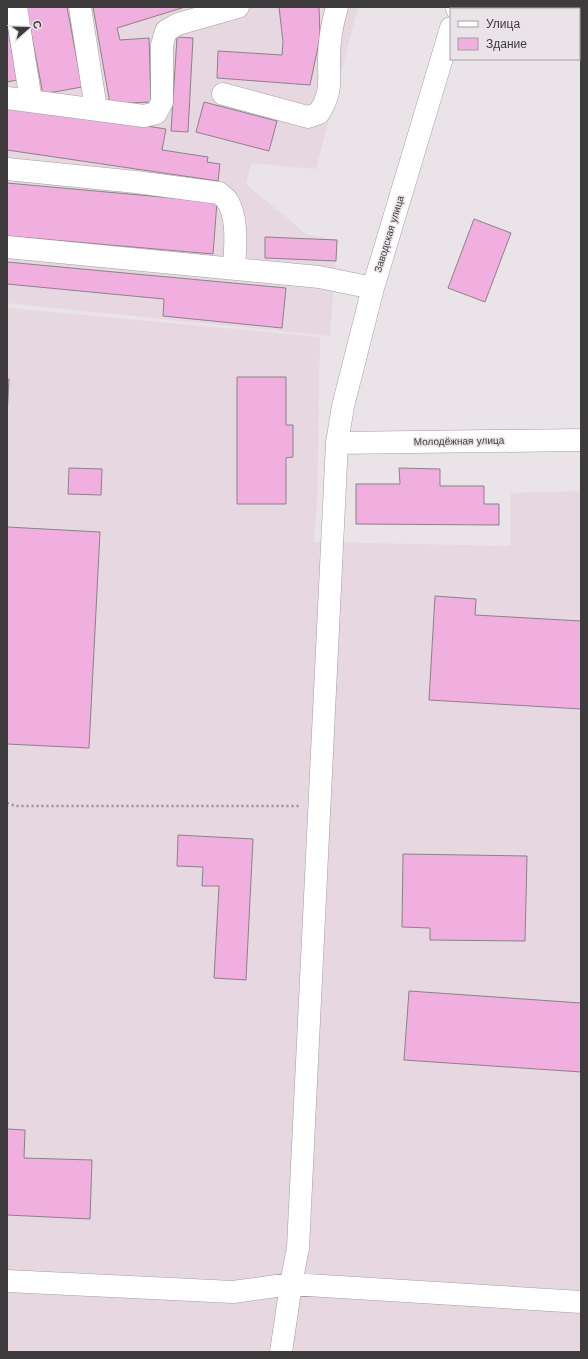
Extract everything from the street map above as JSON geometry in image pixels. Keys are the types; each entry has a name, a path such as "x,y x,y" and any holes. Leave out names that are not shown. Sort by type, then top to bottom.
{"street":[{"path":"16,7 30,101"},
{"path":"80,7 96,109"},
{"path":"7,98 144,116 156,113 162,102 162,45 166,31 178,24 238,7"},
{"path":"223,94 308,117 319,113 326,102 330,84 329,60 331,29 337,7"},
{"name":"Заводская улица","path":"281,1352 298,1248 337,442 343,406 373,288 450,31"},
{"path":"7,169 136,182 219,193 226,200 232,214 235,237 234,268"},
{"path":"7,247 319,277 373,288"},
{"name":"Молодёжная улица","path":"337,442 581,440"},
{"path":"7,1281 233,1292 291,1284 581,1302"}],"path":[{"path":"7,803 16,806 320,806"}],"shaded area":[{"path":"7,7 358,7 316,169 251,163 246,184 306,234 337,240 330,336 7,303"},
{"path":"7,308 320,337 317,504 314,542 510,546 511,493 581,491 581,1352 7,1352"}],"building":[{"path":"26,7 67,7 82,87 43,94"},
{"path":"93,7 185,7 117,28 120,40 149,38 151,102 110,104"},
{"path":"279,7 319,7 320,37 310,85 217,78 218,51 282,55 283,42"},
{"path":"7,24 17,80 7,82"},
{"path":"177,37 193,38 188,132 171,131"},
{"path":"204,102 277,121 269,151 196,132"},
{"path":"7,105 166,129 162,150 208,157 207,162 220,164 218,181 7,150"},
{"path":"7,183 217,202 213,254 7,236"},
{"path":"474,219 511,233 485,302 448,288"},
{"path":"265,237 337,240 336,261 265,258"},
{"path":"7,262 286,288 282,328 163,316 164,299 7,284"},
{"path":"237,377 286,377 286,425 293,425 293,457 286,458 286,504 237,504"},
{"path":"7,379 9,379 7,418"},
{"path":"69,468 102,469 101,495 68,494"},
{"path":"399,468 440,469 440,486 484,486 484,504 499,504 499,525 356,524 356,484 400,484"},
{"path":"7,527 100,532 89,748 7,744"},
{"path":"435,596 476,599 475,615 581,621 581,709 429,700"},
{"path":"178,835 253,839 246,980 214,978 219,886 202,886 203,867 177,866"},
{"path":"403,854 527,856 525,941 430,940 430,928 402,927"},
{"path":"409,991 581,1003 581,1072 404,1060"},
{"path":"7,1129 25,1130 24,1158 92,1160 90,1219 7,1215"}]}
